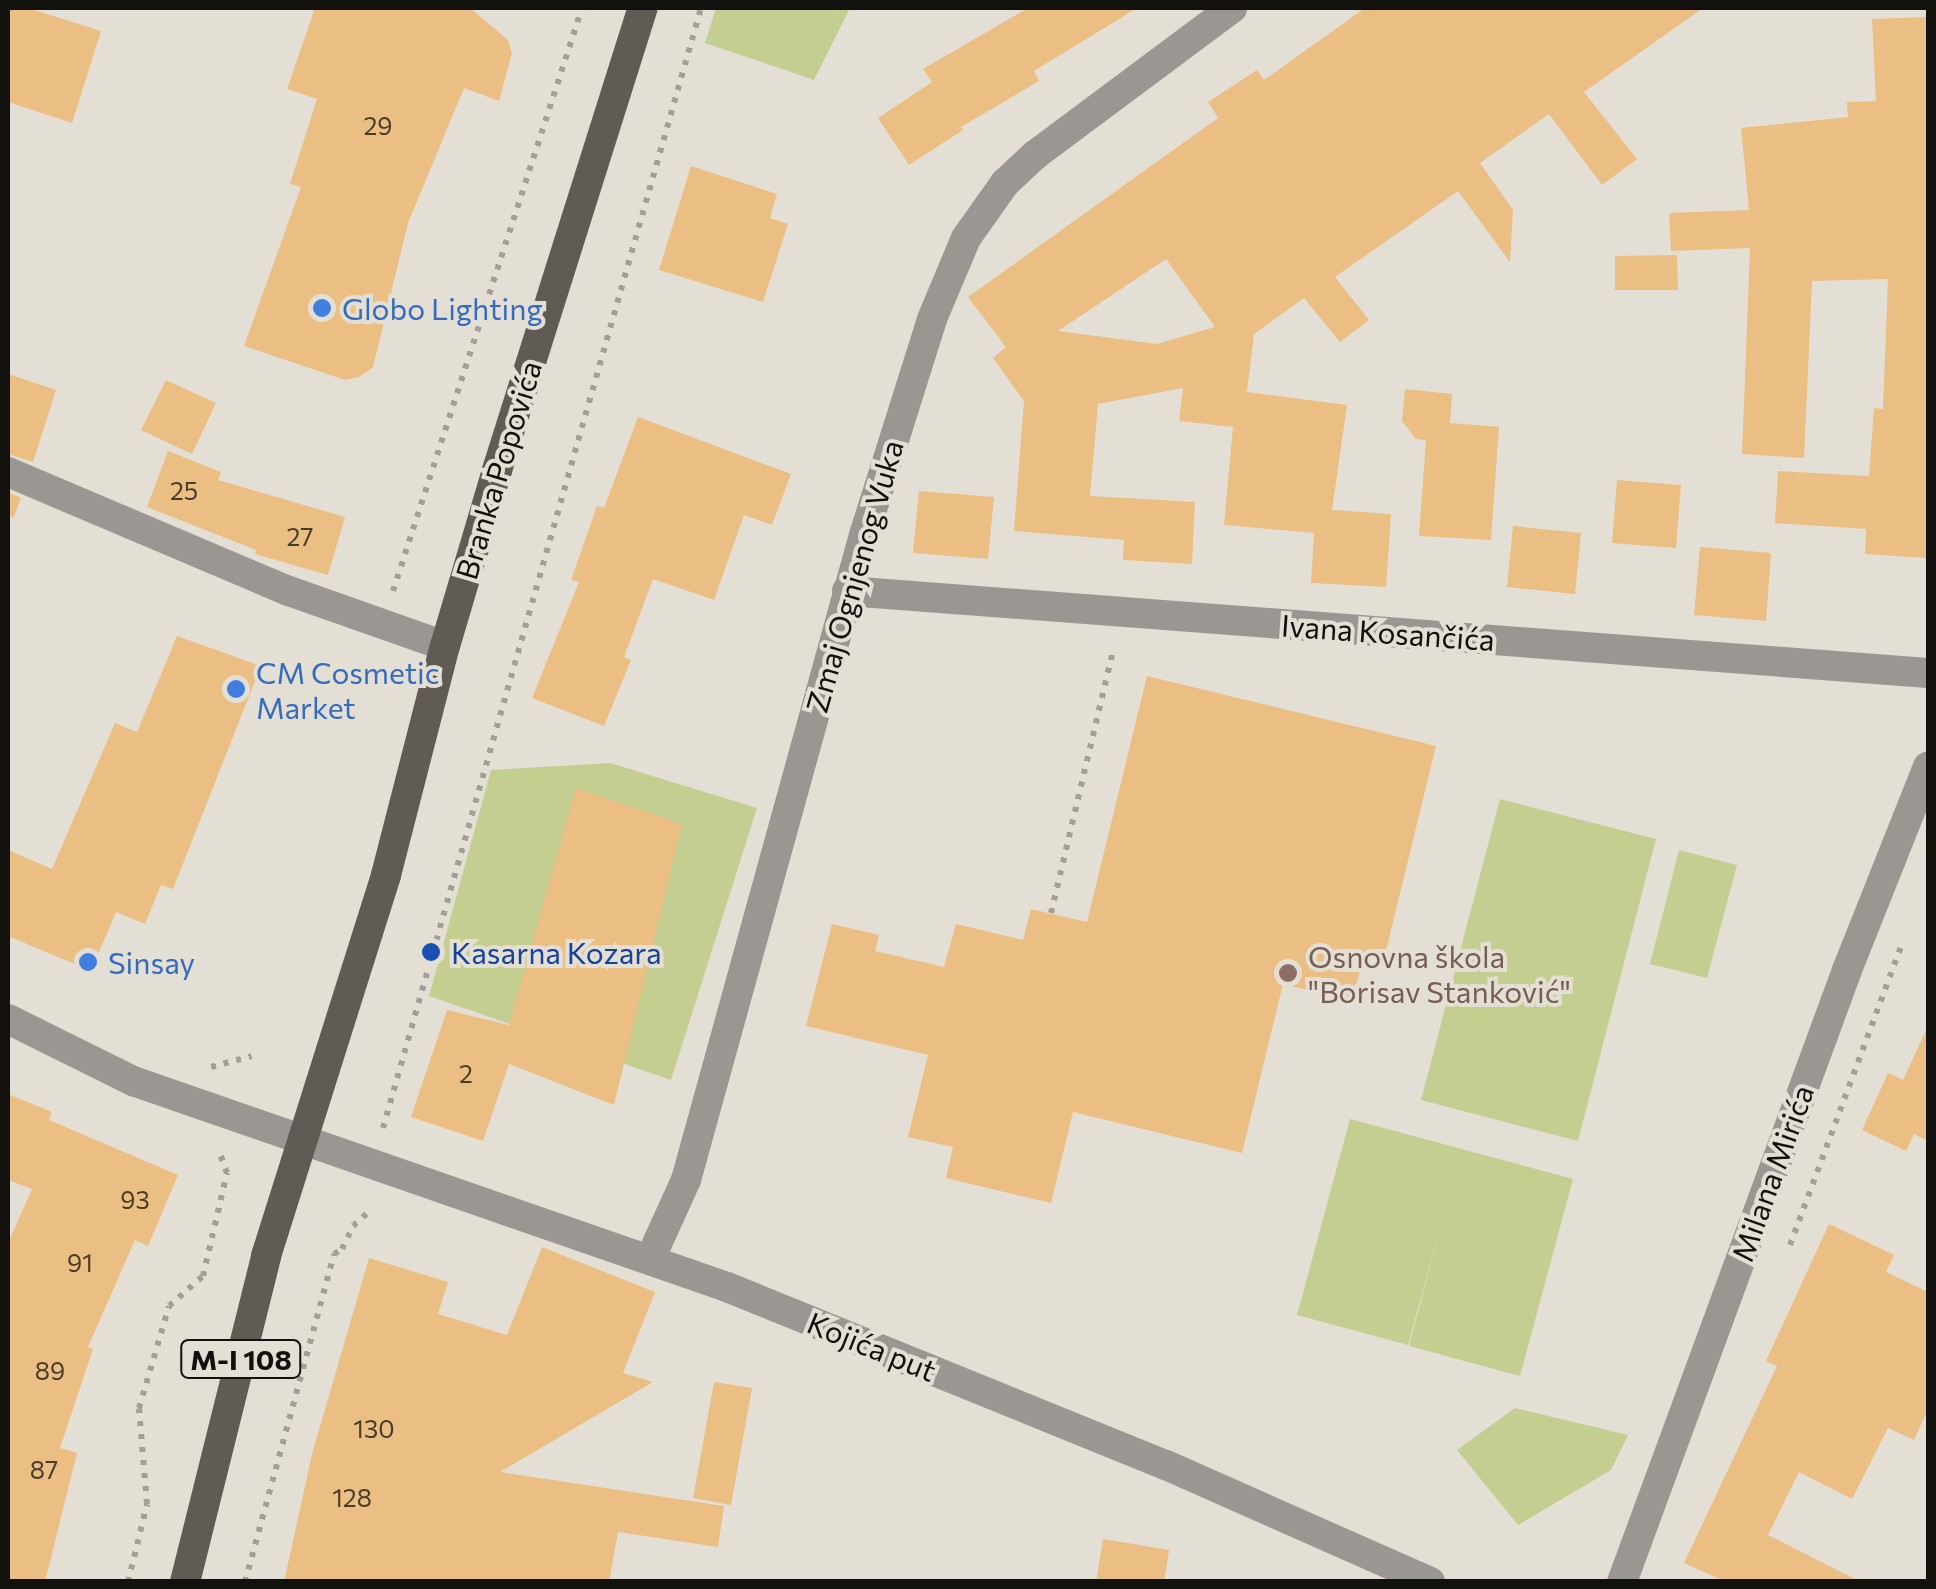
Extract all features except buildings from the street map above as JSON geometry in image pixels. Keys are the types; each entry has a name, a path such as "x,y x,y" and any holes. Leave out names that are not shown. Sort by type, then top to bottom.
{"main road":[{"name":"Branka Popovića","path":"304,1138 386,875 445,646 643,8"},
{"name":"M-I 108","path":"185,1582 266,1256 304,1138"}],"street":[{"name":"Zmaj Ognjenog Vuka","path":"650,1257 686,1180 848,591 932,320 966,238 983,211 1035,155 1232,8"},
{"path":"8,472 289,591 445,646"},
{"name":"Ivana Kosančića","path":"848,591 1928,673"},
{"name":"Milana Mirića","path":"1622,1582 1847,970 1928,766"},
{"name":"Kojića put","path":"8,1019 133,1081 650,1257 1166,1464 1430,1582"}],"path":[{"path":"382,624 582,8"},
{"path":"390,1142 383,1127 394,1083 701,8"},
{"path":"1051,913 1123,609"},
{"path":"128,1582 147,1504 139,1408 170,1306 203,1276 228,1165 217,1148"},
{"path":"244,1582 334,1254 342,1249 353,1226 372,1209"}],"green space":[{"path":"716,8 850,8 814,80 705,43"},
{"path":"610,763 757,808 671,1080 429,996 491,770"},
{"path":"1500,799 1656,839 1578,1141 1421,1100"},
{"path":"1679,850 1737,865 1707,978 1650,964"},
{"path":"1350,1119 1573,1179 1520,1376 1409,1346 1440,1229 1408,1345 1297,1315"},
{"path":"1515,1408 1628,1435 1611,1470 1518,1525 1457,1450"}],"place":[{"name":"Globo Lighting","path":"322,308"},
{"name":"CM Cosmetic Market","path":"236,689"},
{"name":"Kasarna Kozara","path":"431,952"},
{"name":"Sinsay","path":"88,962"},
{"name":"Osnovna škola \"Borisav Stanković\"","path":"1288,973"}]}
